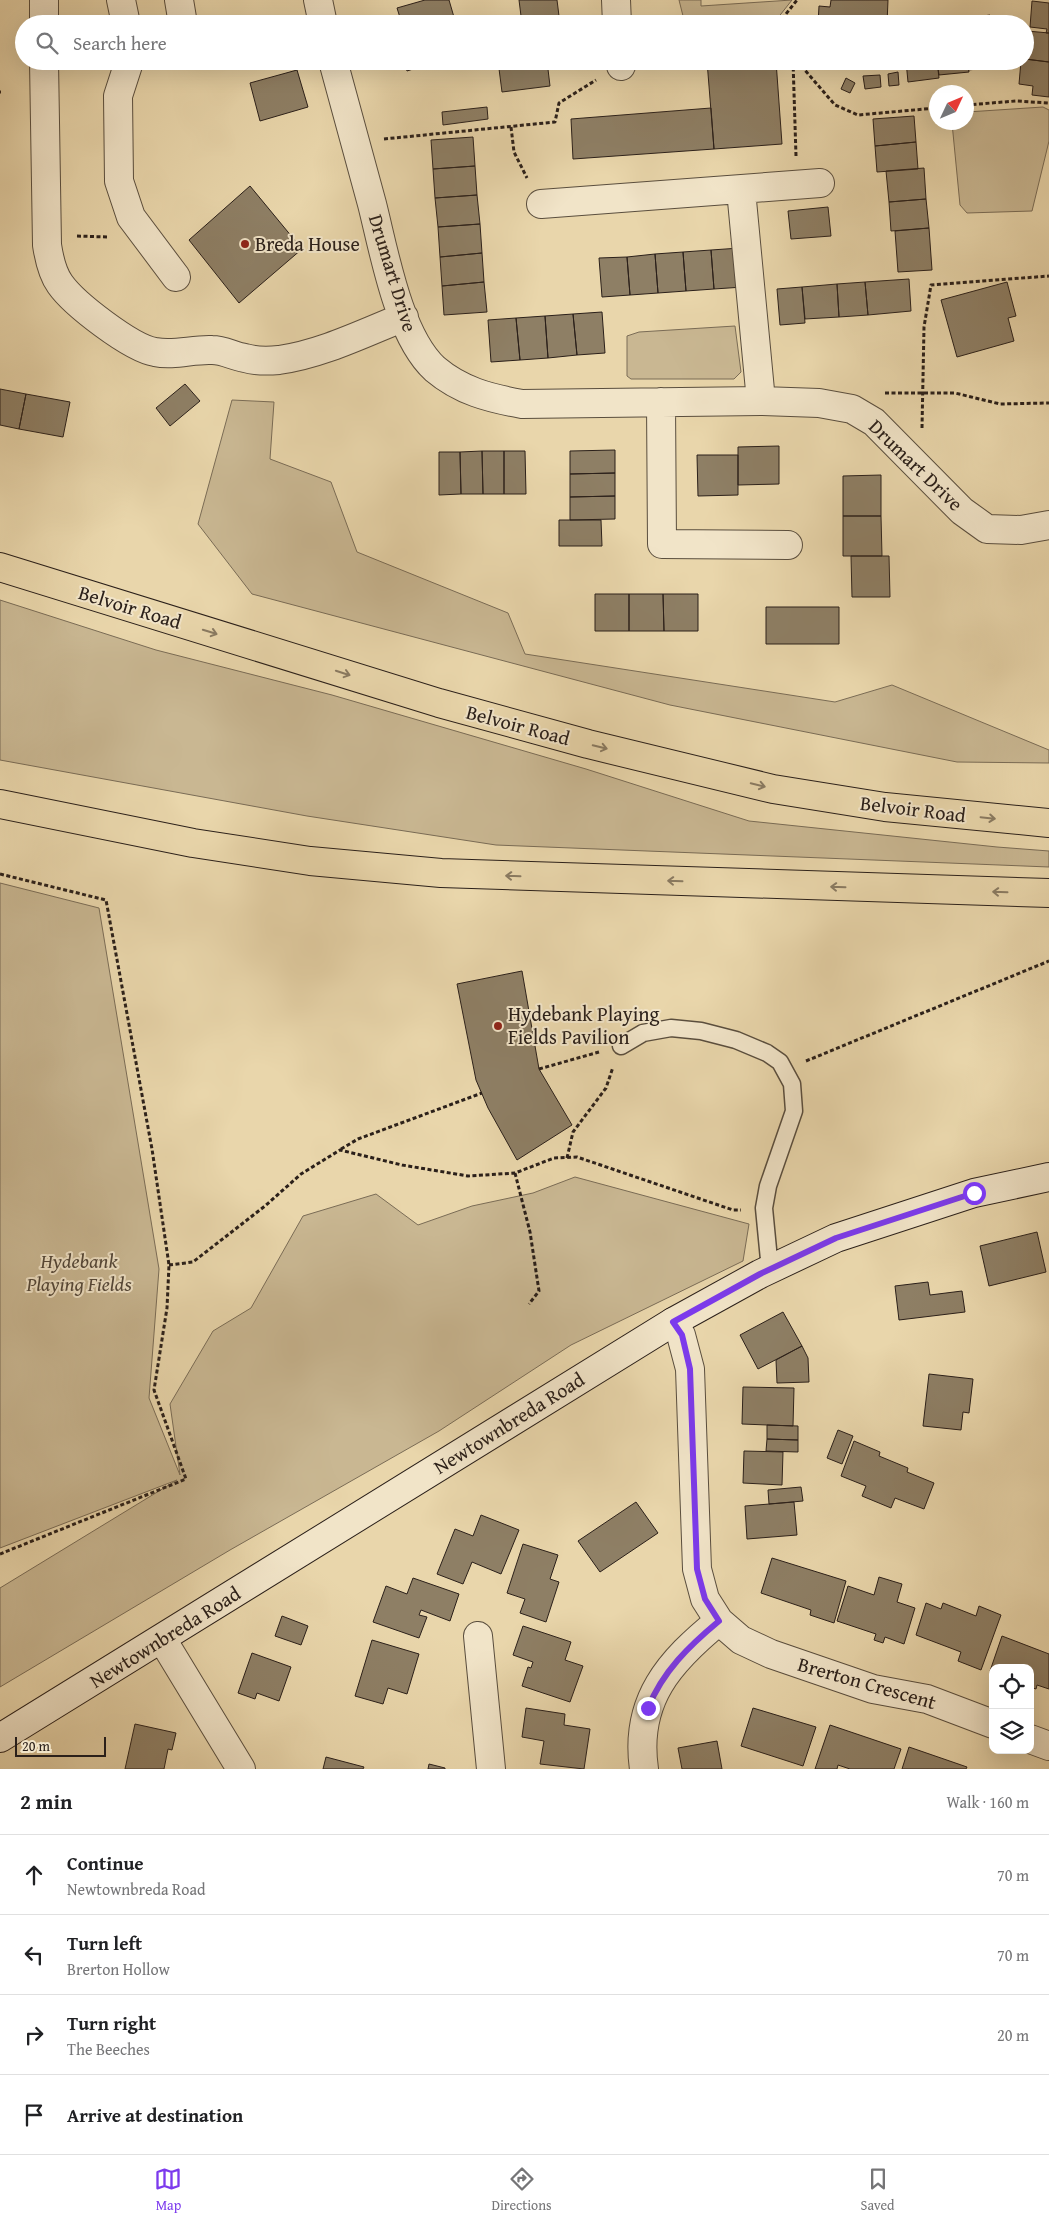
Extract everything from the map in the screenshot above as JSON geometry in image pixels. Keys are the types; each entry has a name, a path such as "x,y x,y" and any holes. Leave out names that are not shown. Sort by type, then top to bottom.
{"highway":[{"name":"Belvoir Road","path":"0,567 439,703 588,744 773,789 885,807 1049,824"},
{"path":"0,804 193,843 310,861 441,873 1049,893"}],"street":[{"path":"44,0 44,15"},
{"path":"121,0 124,15"},
{"path":"179,0 182,15"},
{"path":"318,0 321,15"},
{"path":"616,0 617,15"},
{"path":"44,70 46,245 50,263 59,283 72,298 117,332 154,352 172,353 212,350 227,352 243,358 278,360 310,353 404,317"},
{"path":"126,70 118,96 118,181 131,217 176,277"},
{"name":"Drumart Drive","path":"335,70 397,300 414,340 434,368 456,384 487,398 522,404 761,401 819,403 852,408 874,422 962,511 987,529 1021,530 1049,525"},
{"path":"541,204 808,184"},
{"path":"741,190 761,401"},
{"path":"661,402 662,544 788,545"},
{"name":"Newtownbreda Road","path":"0,1738 673,1322 770,1270 836,1238 974,1193 1049,1177"},
{"name":"Brerton Crescent","path":"673,1322 682,1335 690,1369 697,1569 705,1599 719,1621 741,1640 771,1654 873,1689 927,1700 989,1723"},
{"path":"644,1769 644,1731 648,1708 656,1688 670,1668 694,1642 719,1621"},
{"path":"478,1636 490,1769"},
{"path":"162,1639 241,1769"},
{"path":"1034,1740 1049,1746"}],"lane":[{"path":"621,1046 643,1033 671,1028 701,1031 736,1040 767,1053 780,1062 792,1084 794,1111 768,1186 764,1208 770,1270"}],"path":[{"path":"786,15 798,0"},
{"path":"355,141 555,122 559,103 611,70"},
{"path":"794,70 808,184"},
{"path":"805,70 834,105 858,114 929,109"},
{"path":"974,104 1016,101 1049,103"},
{"path":"511,127 514,152 541,204"},
{"path":"76,245 76,236 146,237"},
{"path":"920,469 924,327 931,285 1049,276"},
{"path":"852,408 886,393 955,392 1000,404 1049,403"},
{"path":"0,874 106,900 152,1149 169,1265 167,1308 154,1390 186,1478 0,1554"},
{"path":"785,1071 810,1058 1049,961"},
{"path":"539,1069 621,1046"},
{"path":"567,1158 574,1132 606,1088 621,1046"},
{"path":"169,1265 193,1262 265,1206 301,1174 358,1139 482,1093"},
{"path":"340,1150 402,1165 468,1176 515,1173 554,1158 577,1157 732,1210 764,1208"},
{"path":"515,1173 530,1232 539,1291 529,1304"}],"green space":[{"path":"679,0 701,0 701,6 792,0 780,15 683,15"},
{"path":"1043,107 1049,110 1049,141 1032,211 967,213 960,205 953,130 974,130 974,112"},
{"path":"735,326 741,372 734,379 631,379 627,376 627,336 639,332"},
{"path":"232,400 274,402 270,459 331,482 357,552 508,613 525,654 835,702 892,685 1049,750 1049,763 957,762 670,705 252,594 198,524"},
{"path":"0,600 156,650 332,695 586,769 749,821 1049,851 1049,867 496,845 307,816 0,760"},
{"name":"Hydebank Playing Fields","path":"0,883 99,908 159,1269 149,1398 180,1475 170,1404 213,1331 251,1308 303,1216 376,1194 418,1225 472,1206 533,1193 575,1177 749,1224 743,1261 571,1345 439,1431 230,1550 0,1687 0,1588 177,1480 0,1548"}],"building":[{"path":"425,0 449,0 453,15 399,15 397,8"},
{"path":"519,0 557,0 559,15 521,15"},
{"path":"831,0 888,0 887,15 818,15 819,6 830,7"},
{"path":"1032,1 1049,3 1049,33 1046,33 1047,29 1034,27 1034,15 1031,15"},
{"path":"1034,32 1049,33 1049,62 1034,60"},
{"path":"1034,60 1049,62 1049,97 1032,95 1033,86 1019,84 1020,70 1034,70"},
{"path":"297,70 308,107 260,121 250,83"},
{"path":"499,70 548,70 550,86 502,92"},
{"path":"708,70 777,70 782,144 714,149"},
{"path":"907,70 938,70 939,78 908,82"},
{"path":"938,70 969,70 969,72 939,75"},
{"path":"898,72 899,85 889,86 888,74"},
{"path":"880,75 881,87 865,89 863,76"},
{"path":"846,78 855,83 850,93 841,89"},
{"path":"487,107 488,119 443,125 442,112"},
{"path":"711,108 714,149 573,159 571,119"},
{"path":"914,116 916,142 875,146 873,119"},
{"path":"473,137 475,166 433,169 431,140"},
{"path":"916,142 918,169 877,172 875,146"},
{"path":"475,166 477,195 435,198 433,169"},
{"path":"924,168 926,199 889,202 886,171"},
{"name":"Breda House","path":"250,186 302,249 239,303 189,240"},
{"path":"477,195 480,224 438,227 435,198"},
{"path":"926,199 929,228 891,231 889,202"},
{"path":"828,207 831,236 791,239 788,211"},
{"path":"480,224 482,253 440,257 438,227"},
{"path":"929,228 932,270 898,272 895,231"},
{"path":"740,248 743,287 714,289 711,250"},
{"path":"711,250 714,289 686,291 683,252"},
{"path":"683,252 686,291 658,293 655,254"},
{"path":"482,253 484,282 442,286 440,257"},
{"path":"655,254 658,293 630,295 627,257"},
{"path":"627,257 630,295 602,297 599,258"},
{"path":"909,279 911,311 868,315 865,282"},
{"path":"484,282 487,312 444,315 442,286"},
{"path":"865,282 868,315 839,317 837,284"},
{"path":"1007,282 1016,316 1008,318 1014,341 957,357 941,300"},
{"path":"837,284 839,317 805,319 802,287"},
{"path":"802,287 805,323 780,325 777,289"},
{"path":"602,312 605,353 577,355 573,314"},
{"path":"573,314 577,355 548,358 545,316"},
{"path":"545,316 548,358 520,360 516,318"},
{"path":"516,318 520,360 491,362 488,320"},
{"path":"185,384 200,401 170,426 156,408"},
{"path":"0,389 26,394 19,429 0,425"},
{"path":"26,394 70,402 63,437 19,429"},
{"path":"779,446 779,484 738,485 738,447"},
{"path":"615,450 615,473 570,474 570,451"},
{"path":"482,451 483,494 461,494 460,452"},
{"path":"482,451 504,451 504,494 483,494"},
{"path":"504,451 525,451 526,494 504,494"},
{"path":"439,452 460,452 461,494 439,495"},
{"path":"697,455 738,455 738,495 698,496"},
{"path":"615,473 615,496 570,497 570,474"},
{"path":"881,475 881,516 843,516 843,476"},
{"path":"615,496 615,519 570,520 570,497"},
{"path":"843,516 881,516 882,556 843,556"},
{"path":"559,520 601,520 602,546 559,546"},
{"path":"851,556 889,556 890,597 852,597"},
{"path":"595,594 629,594 629,631 595,631"},
{"path":"629,594 663,594 664,631 629,631"},
{"path":"663,594 698,594 698,631 664,631"},
{"path":"766,607 839,607 839,644 766,644"},
{"name":"Hydebank Playing Fields Pavilion","path":"522,971 539,1069 572,1125 517,1160 488,1108 476,1080 457,984"},
{"path":"1037,1232 1046,1272 989,1286 980,1246"},
{"path":"928,1282 930,1295 962,1291 965,1312 899,1320 895,1286"},
{"path":"783,1312 802,1346 758,1369 740,1335"},
{"path":"802,1346 808,1358 809,1382 777,1383 776,1360"},
{"path":"929,1374 973,1379 969,1413 963,1412 961,1430 923,1426"},
{"path":"743,1387 794,1388 793,1426 742,1424"},
{"path":"767,1425 798,1426 798,1440 767,1439"},
{"path":"838,1430 853,1436 842,1464 827,1458"},
{"path":"767,1439 798,1440 798,1452 766,1451"},
{"path":"854,1441 880,1452 879,1456 908,1468 907,1472 934,1483 924,1509 895,1498 891,1508 862,1496 866,1486 841,1476"},
{"path":"744,1451 783,1452 782,1485 743,1483"},
{"path":"801,1487 803,1501 769,1504 768,1490"},
{"path":"636,1502 658,1533 600,1572 578,1541"},
{"path":"794,1502 797,1535 747,1539 745,1506"},
{"path":"481,1515 519,1530 501,1574 472,1562 463,1584 437,1574 455,1529 473,1536"},
{"path":"523,1544 558,1555 550,1579 559,1582 546,1622 520,1613 525,1599 507,1593"},
{"path":"772,1558 846,1581 834,1623 810,1615 811,1610 761,1593"},
{"path":"879,1577 902,1584 897,1602 915,1608 904,1644 885,1637 883,1643 874,1640 876,1634 837,1621 848,1586 874,1595"},
{"path":"413,1578 459,1594 450,1621 421,1610 419,1615 427,1617 419,1638 373,1622 386,1586 407,1594"},
{"path":"926,1603 941,1609 943,1603 976,1616 979,1606 1001,1615 981,1670 958,1661 961,1652 916,1635"},
{"path":"282,1616 308,1626 301,1645 275,1636"},
{"path":"523,1626 571,1642 565,1660 583,1666 570,1702 522,1686 528,1667 531,1668 533,1662 513,1655"},
{"path":"1002,1636 1049,1654 1049,1689 1037,1685 1036,1689 1034,1688 1034,1664 992,1664"},
{"path":"372,1640 419,1654 407,1694 388,1688 383,1704 355,1696"},
{"path":"252,1653 291,1667 279,1701 257,1693 255,1699 238,1693"},
{"path":"526,1708 565,1714 564,1725 590,1729 584,1769 540,1764 544,1741 522,1737"},
{"path":"753,1708 816,1727 803,1766 741,1746"},
{"path":"135,1724 176,1733 172,1750 168,1749 164,1769 125,1769"},
{"path":"830,1725 901,1749 894,1769 850,1769 838,1765 837,1769 815,1769"},
{"path":"717,1741 722,1769 682,1769 678,1748"},
{"path":"909,1747 967,1767 966,1769 902,1769"},
{"path":"326,1757 364,1767 363,1769 323,1769"},
{"path":"429,1764 445,1768 445,1769 428,1769"}],"place":[{"name":"Breda House","path":"245,244"},
{"name":"Hydebank Playing Fields Pavilion","path":"498,1026"}],"route":[{"path":"648,1708 656,1688 670,1668 694,1642 719,1621 705,1599 697,1569 690,1369 682,1335 673,1322 760,1274 836,1238 974,1193"}]}
